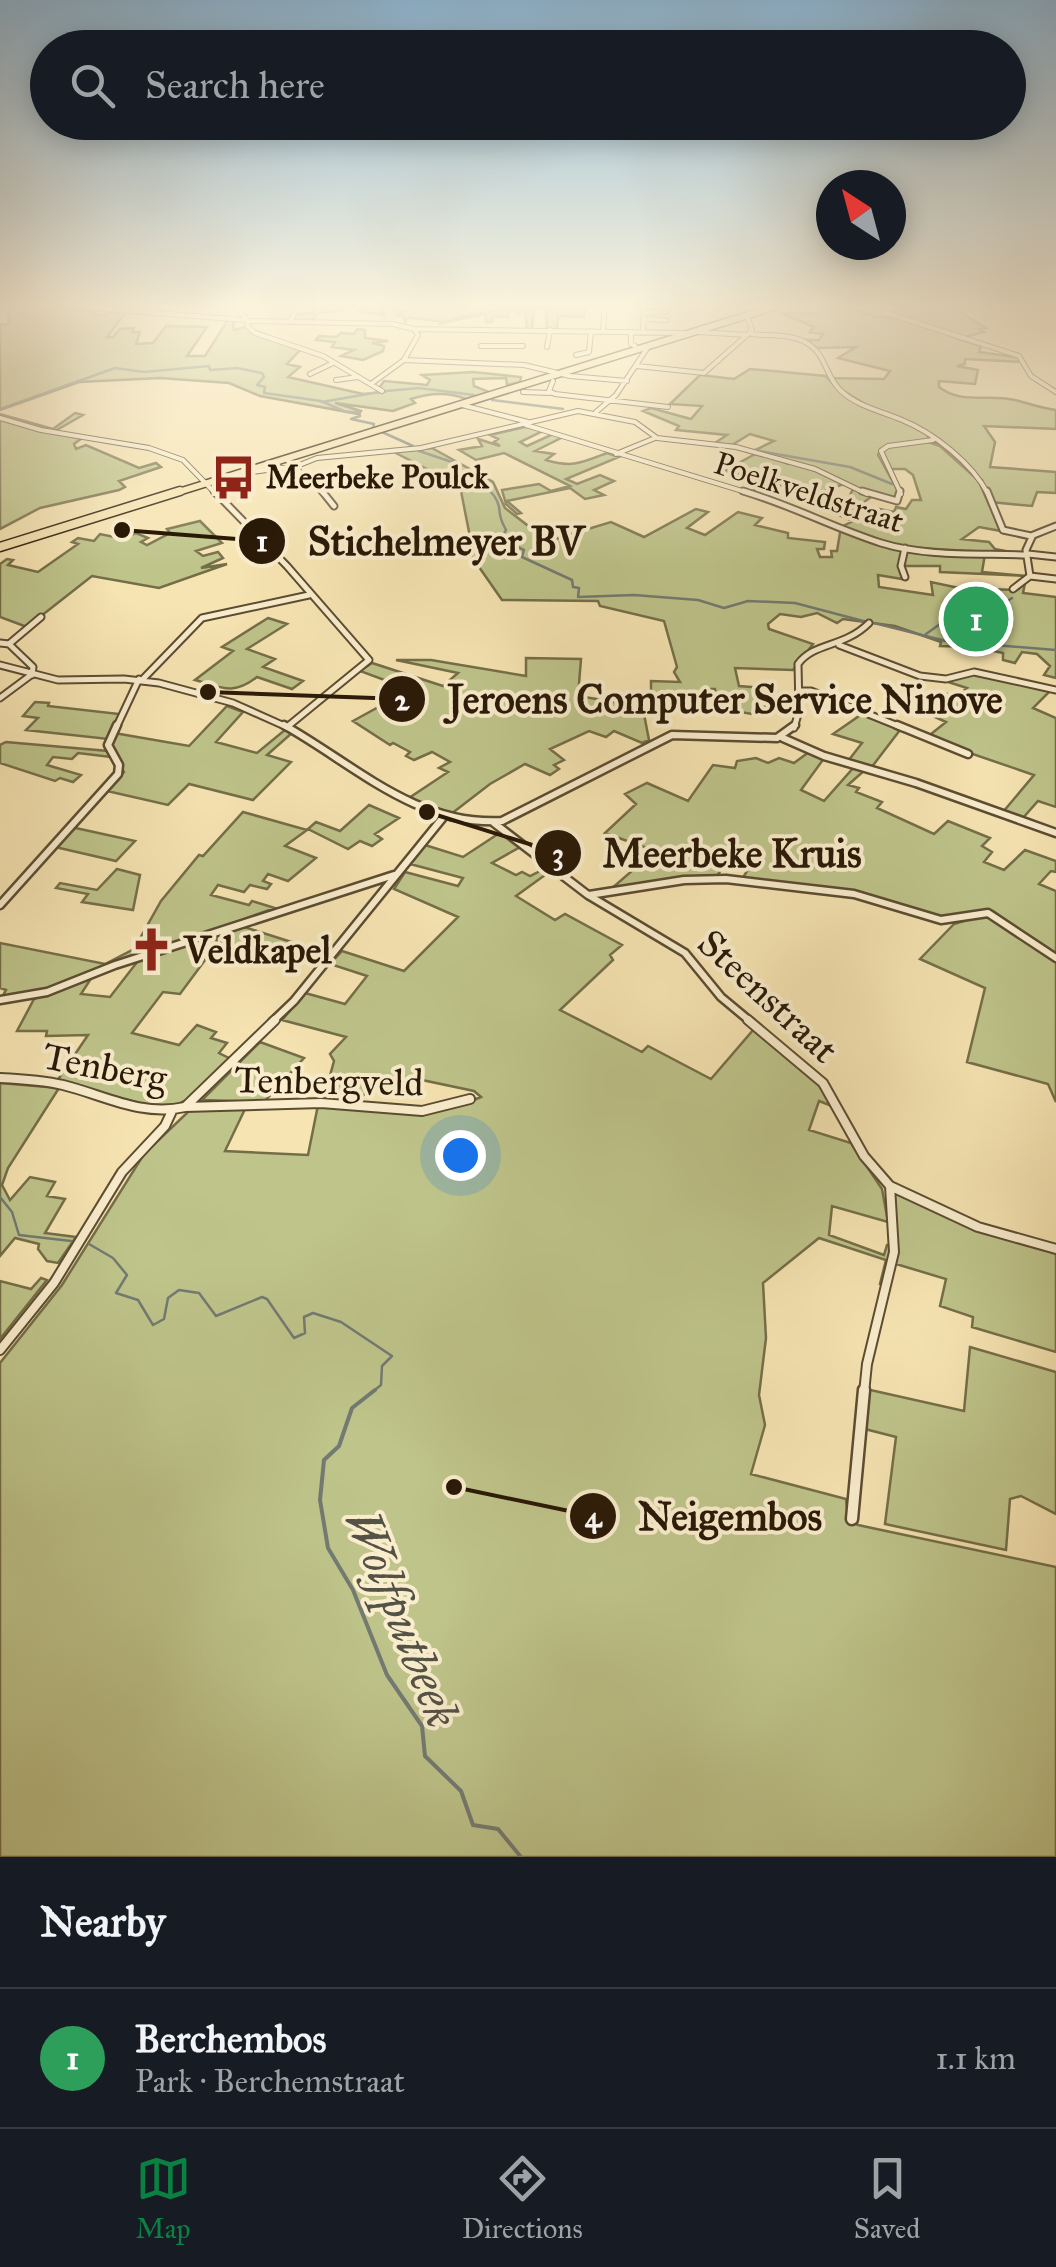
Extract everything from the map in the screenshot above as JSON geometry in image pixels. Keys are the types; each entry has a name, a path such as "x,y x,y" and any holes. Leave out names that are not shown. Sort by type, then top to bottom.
{"main road":[{"path":"0,547 497,393"},
{"path":"440,410 500,393"}],"street":[{"path":"541,393 668,407"},
{"path":"596,412 616,393"},
{"path":"846,393 873,410 927,433 979,479 1003,530 1032,537 1056,526"},
{"name":"Poelkveldstraat","path":"462,405 789,504 871,539 904,548 1056,557"},
{"path":"236,474 297,466 317,458 416,449 528,424 562,412 596,412 640,424 657,438"},
{"path":"0,418 169,454 183,460 207,483 370,660 287,727"},
{"path":"614,454 657,438 692,440 816,469 872,496 893,501 901,500 902,495 881,451 888,446 933,440"},
{"path":"286,459 334,506"},
{"path":"1030,576 1027,554 1032,537"},
{"path":"904,548 905,577"},
{"path":"1013,589 1030,576 1056,579"},
{"path":"0,905 118,774 119,765 108,745 141,679 202,618 309,595"},
{"path":"8,644 41,617"},
{"path":"782,737 793,730 800,690 794,675 798,664 811,649 838,644 869,623"},
{"path":"0,643 8,644 35,670 0,698"},
{"path":"838,644 920,676 946,679 974,672 1056,690"},
{"path":"0,665 63,681 141,679 287,727 390,792 446,815 493,822 672,735 696,731 782,737 810,751 916,783 1056,833"},
{"path":"800,690 968,754"},
{"name":"Tenberg","path":"0,1078 60,1084 142,1109 172,1112 185,1107 294,1002 446,815"},
{"name":"Steenstraat","path":"493,822 588,895 685,953 721,997 823,1083 864,1156 890,1186"},
{"path":"0,1000 47,992 132,959 395,875"},
{"path":"588,895 684,880 726,879 862,896 941,920 988,912 1056,958"},
{"name":"Tenbergveld","path":"185,1107 340,1104 407,1112 443,1110 470,1100"},
{"path":"0,1350 54,1283 122,1172 166,1126 172,1112"},
{"path":"852,1520 867,1364 894,1252 890,1186 978,1227 1056,1249"}],"green space":[{"path":"0,393 49,393 0,410"},
{"path":"252,393 487,393 466,399 425,395 393,411 335,403 361,411 359,414"},
{"path":"682,393 842,393 883,415 847,393 947,393 1009,399 1056,410 1056,429 984,426 995,442 990,467 1056,472 1056,493 1037,492 1032,506 991,502 982,480 925,433 929,437 925,441 940,446 978,480 1001,531 979,527 962,539 989,542 995,549 1022,554 900,547 843,526 853,521 841,516 857,505 847,501 853,489 821,470 844,484 813,495 780,485 764,496 751,493 767,481 724,471 757,453 789,464 753,451 774,441 750,434 732,445 715,443 727,435 676,430 679,426 643,411 651,408 691,419 702,406 670,404","holes":["880,450 889,469 905,469 913,475 921,500 912,500 906,509 896,507 894,512 860,505 871,497 865,494 899,498 878,455"]},
{"path":"75,413 83,415 55,431 82,438 74,444 76,449 86,445 139,468 156,463 161,467 119,481 125,487 119,490 40,508 0,529 0,414 53,429"},
{"path":"526,427 543,431 520,442 527,446 553,434 563,437 535,451 554,454 546,460 570,464 607,453 619,457 566,479 577,484 600,475 614,481 594,490 604,495 585,499 570,488 507,501 521,513 517,514 506,504 502,490 539,484 551,491 570,486 504,453 476,460 459,450 482,446 478,439 500,446 494,442 498,439 490,435"},
{"path":"432,448 493,482 505,508 548,541 611,522 644,537 696,509 708,512 687,528 705,535 738,512 762,518 755,525 788,533 788,538 825,542 824,549 817,549 820,557 832,557 831,551 837,551 841,527 903,549 902,579 878,575 879,587 933,595 931,582 959,588 1017,590 1025,583 1023,593 1056,597 1056,678 1044,675 1050,666 1037,654 1022,652 1015,663 1003,660 1003,653 940,646 941,642 895,626 843,619 837,623 817,613 801,617 780,614 768,624 769,629 813,644 793,670 735,668 739,686 764,688 764,716 717,708 715,689 704,689 705,701 676,702 671,691 652,696 655,708 643,709 649,740 642,743 614,731 606,737 589,731 550,749 564,760 554,765 559,769 550,775 525,764 490,784 451,814 409,798 448,772 439,768 450,762 432,752 414,760 406,756 410,752 390,745 353,721 414,691 360,671 372,663 443,686 458,673 396,660 431,660 526,676 526,658 581,659 578,696 627,704 630,696 651,695 651,681 680,682 674,672 677,667 664,621 600,606 598,601 502,600 463,544 471,542 460,486 394,452"},
{"path":"200,521 222,543 196,551 203,556 218,552 223,558 201,568 227,564 159,588 92,576 27,627 0,617 0,564 7,559 13,560 8,565 38,572 78,544 72,542 78,538 94,541 100,534 124,539 136,533 148,538 141,542 147,545 170,533 167,529"},
{"path":"906,551 985,554 982,572 1027,576 940,572 940,566 904,566"},
{"path":"268,618 287,624 247,649 275,659 263,667 303,681 292,689 257,677 233,688 195,680 233,651 222,647"},
{"path":"972,673 1051,690 1033,708 1056,718 1056,807 1038,801 1022,819 1003,812 1034,775 926,738 946,722 935,717 939,713 934,711 951,699 945,694 960,694 967,688 945,681"},
{"path":"35,702 119,714 108,739 26,730 38,718 23,716"},
{"path":"227,706 243,712 216,742 257,753 286,729 292,733 267,755 291,762 253,800 189,784 168,805 107,791 124,772 111,748 114,733 189,746"},
{"path":"862,714 900,730 871,768 848,761 862,743 833,734"},
{"path":"6,742 108,751 111,757 78,753 72,759 53,757 47,765 81,775 73,782 60,778 55,781 0,763 0,745"},
{"path":"809,752 825,757 801,790 824,801 855,766 866,769 848,785 882,802 877,808 934,834 948,821 990,838 982,846 992,852 984,862 1004,870 1025,850 1056,861 1056,872 1051,871 1039,884 1056,891 1056,956 993,911 943,919 865,896 742,879 751,865 742,862 748,848 737,846 717,876 611,889 655,851 605,833 636,804 625,794 647,783 688,801 713,765 735,768 737,761 756,758 768,763 779,758 794,763"},
{"path":"369,805 399,818 375,834 382,839 372,846 360,841 348,849 308,829 316,822 340,831"},
{"path":"243,812 307,830 285,846 316,858 288,881 268,874 263,881 271,884 267,889 250,885 244,892 218,885 211,895 275,908 49,988 2,997 6,990 0,988 0,943 105,964 134,949 161,901 199,855 203,856"},
{"path":"71,827 135,841 116,861 55,847"},
{"path":"501,832 520,847 492,863 516,875 522,872 530,876 542,870 536,865 542,862 552,870 516,896 555,920 565,914 622,945 610,955 613,960 560,1010 642,1052 648,1046 711,1079 754,1029 820,1084 832,1106 819,1101 809,1130 851,1143 882,1189 888,1222 832,1206 829,1235 884,1255 887,1245 891,1245 885,1286 880,1284 886,1260 819,1238 763,1283 766,1338 759,1395 765,1425 751,1474 846,1499 848,1520 858,1525 1056,1567 1056,1857 0,1857 0,1363 62,1285 144,1154 189,1111 246,1107 225,1151 308,1155 318,1105 419,1113 459,1106 481,1097 474,1091 417,1079 410,1088 378,1083 356,1101 323,1101 334,1061 330,1054 346,1037 282,1020 305,993 345,1004 367,976 330,964 342,951 404,971 458,917 394,889 405,872 458,886 463,878 410,864 425,845 463,857"},
{"path":"117,869 140,875 133,910 82,902 88,894 56,888 60,883 97,890"},
{"path":"987,914 1056,959 1056,1102 1048,1084 967,1062 985,988 920,959 954,924"},
{"path":"238,925 298,944 286,954 262,948 248,953 222,944 220,931"},
{"path":"216,933 217,944 180,994 163,992 132,1033 179,1045 197,1025 216,1032 211,1038 227,1043 219,1053 231,1059 190,1098 172,1107 151,1106 57,1081 88,1035 46,1036 47,1031 17,1031 34,999 92,977 81,994 110,997 141,957"},
{"path":"260,1042 304,1058 264,1102 202,1100"},
{"path":"0,1083 59,1088 8,1168 2,1185 10,1200 30,1177 55,1182 47,1196 65,1199 45,1233 76,1237 58,1263 47,1261 38,1249 39,1244 15,1238 0,1256"},
{"path":"895,1193 965,1224 1056,1251 1056,1352 972,1327 973,1317 940,1306 946,1279 896,1264 892,1196"},
{"path":"41,1278 47,1280 0,1339 0,1281 31,1289"},
{"path":"970,1347 1056,1372 1056,1514 1021,1496 1010,1499 1006,1550 885,1524 896,1437 861,1428 866,1389 964,1411"}],"waterway":[{"path":"0,409 46,393"},
{"path":"264,393 323,402"},
{"path":"323,402 375,393"},
{"path":"456,393 474,395"},
{"path":"492,400 563,409"},
{"path":"323,402 346,412 359,412 360,416 351,419 374,424 373,428"},
{"path":"635,421 649,430"},
{"path":"382,432 413,446 408,448"},
{"path":"754,450 850,467 892,484"},
{"path":"419,451 455,463 452,467 487,488 497,500 506,530 501,539 524,550 522,557 572,580 573,587 579,588 578,597 634,595 698,600 724,608 748,601 795,603 867,622"},
{"path":"926,634 960,610 995,609 1012,598"},
{"path":"874,623 946,641 1056,650"},
{"name":"Wolfputbeek","path":"0,1197 12,1212 19,1235 71,1241"},
{"name":"Wolfputbeek","path":"89,1244 113,1258 127,1275 116,1293 138,1300 153,1325 164,1319 168,1298 179,1290 199,1293 216,1316 262,1297 267,1299 294,1338 305,1333 304,1317 313,1313 341,1322 392,1356 382,1366 381,1385 371,1393"},
{"name":"Wolfputbeek","path":"375,1390 352,1408 339,1446 324,1460 320,1500 328,1548 353,1590 387,1675 422,1726 425,1756 461,1791 473,1825 498,1829 521,1857"}],"place":[{"name":"Meerbeke Poulck","path":"233,477"},
{"name":"Stichelmeyer BV","path":"122,530"},
{"name":"Berchembos","path":"976,619"},
{"name":"Jeroens Computer Service Ninove","path":"208,692"},
{"name":"Meerbeke Kruis","path":"427,812"},
{"name":"Veldkapel","path":"151,950"},
{"name":"Neigembos","path":"454,1487"}]}
